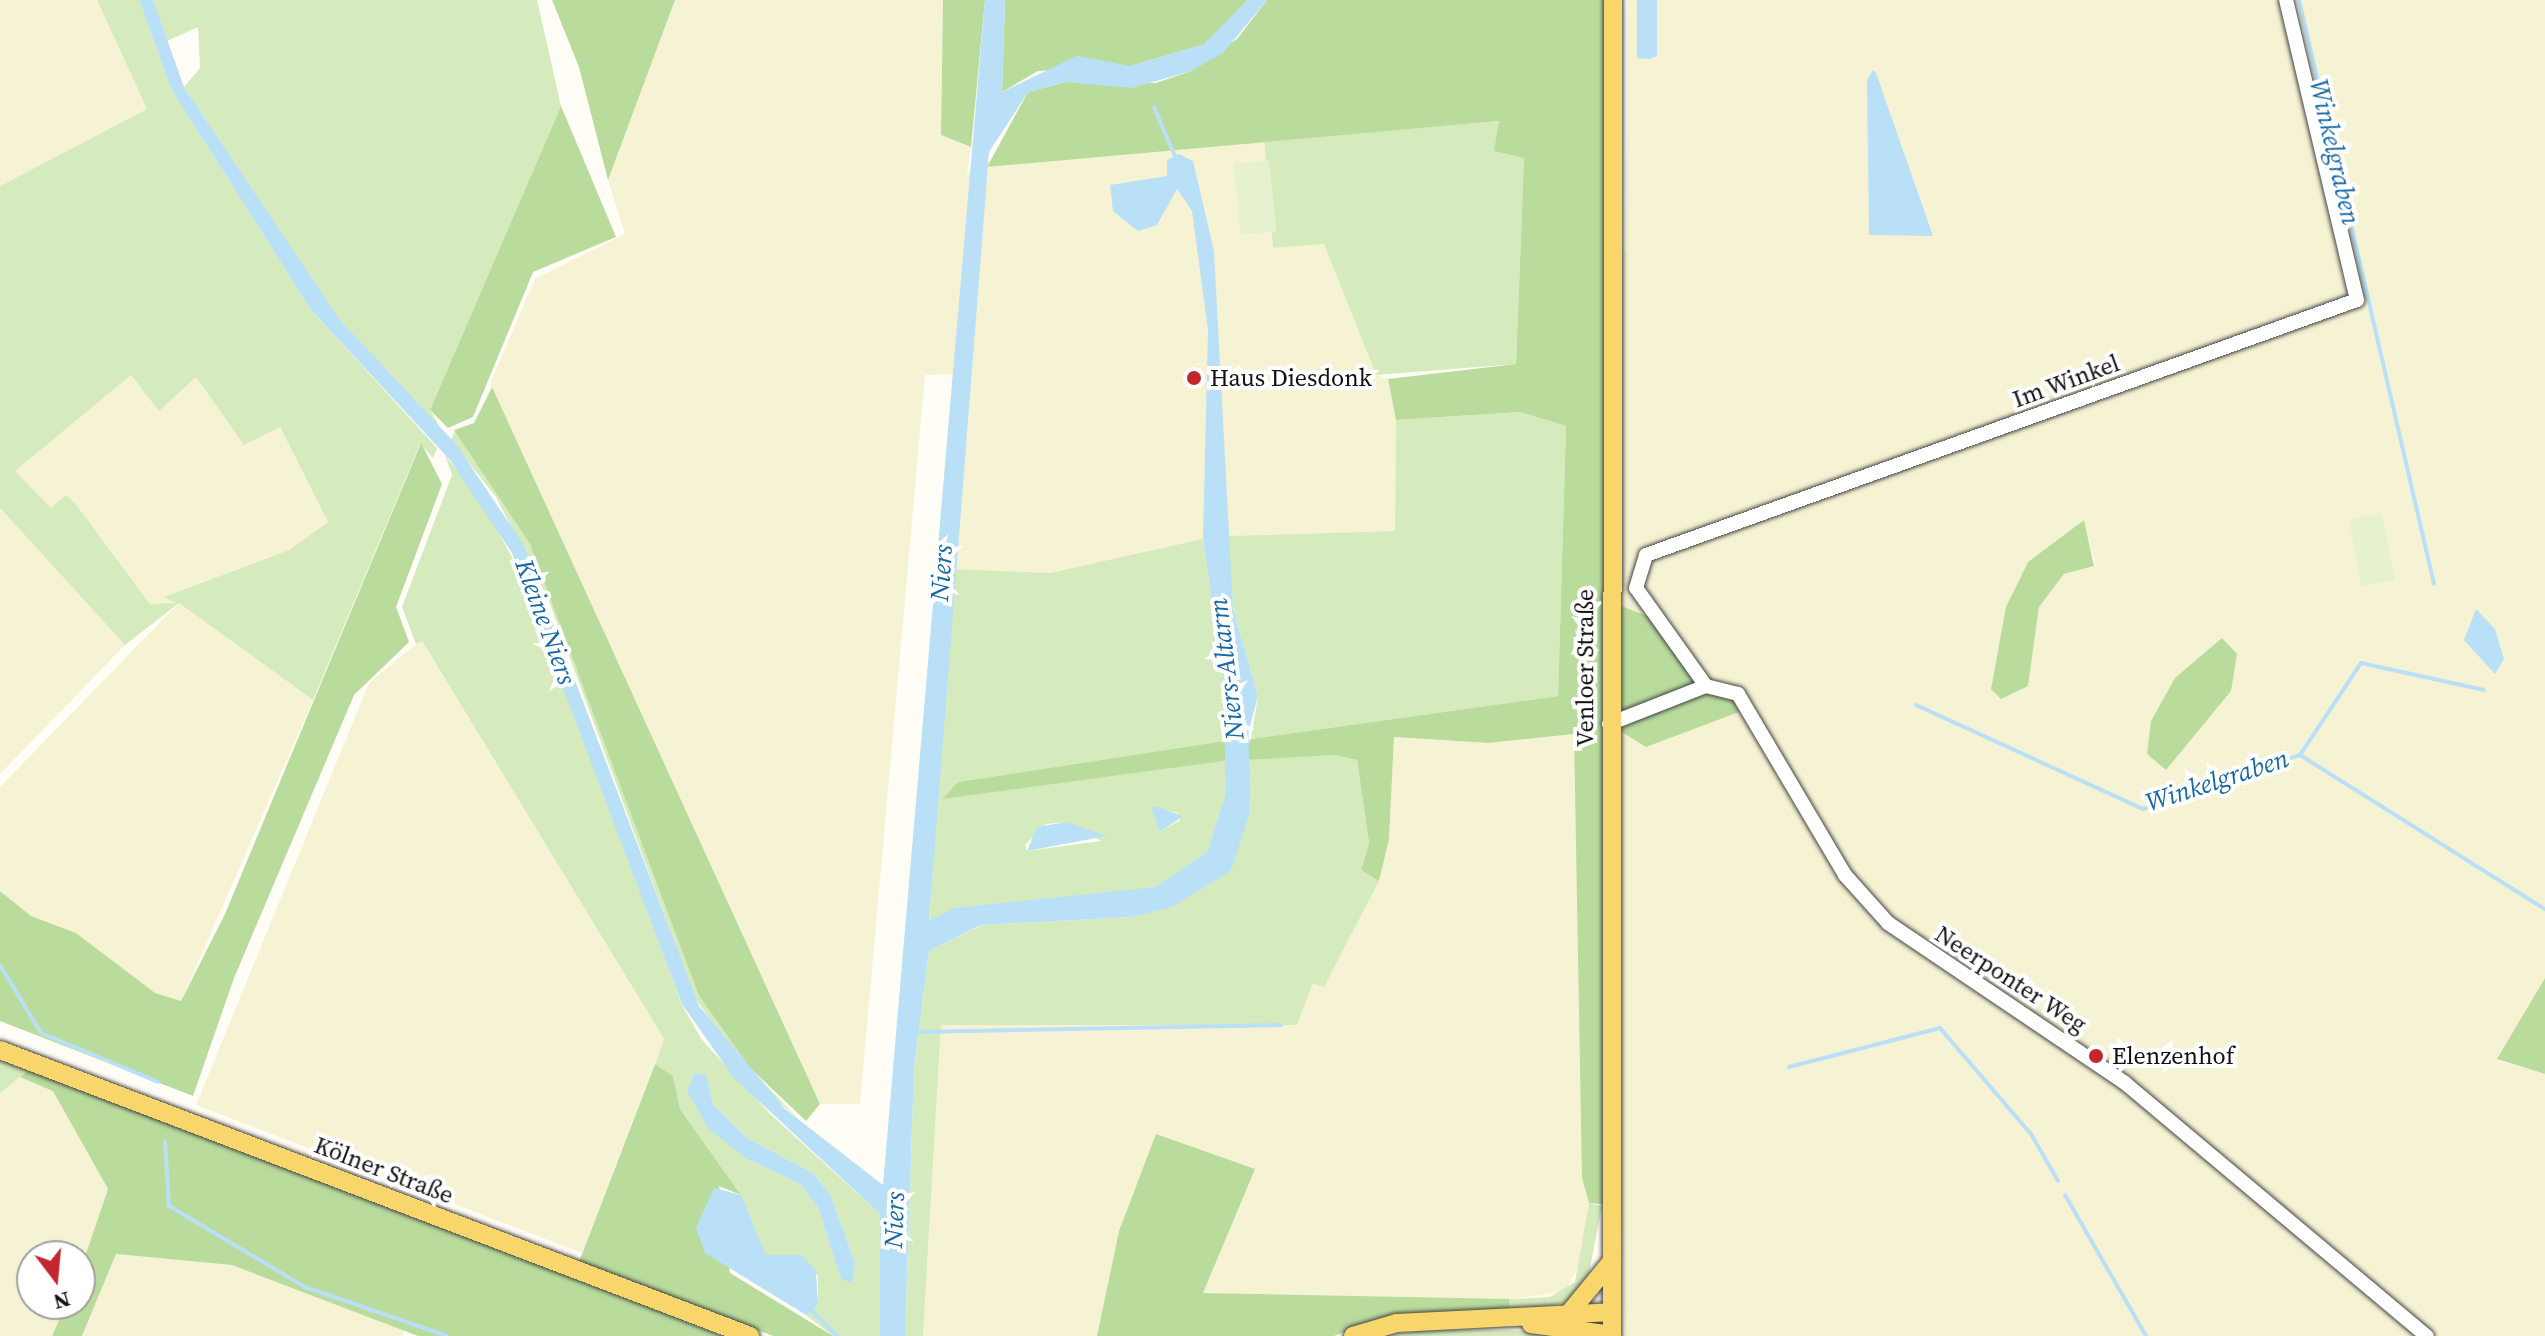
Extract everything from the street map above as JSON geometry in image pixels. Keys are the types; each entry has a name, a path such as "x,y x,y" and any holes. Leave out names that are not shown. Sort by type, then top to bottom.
{"main road":[{"name":"Venloer Straße","path":"1612,1336 1609,724 1613,0"},
{"name":"Kölner Straße","path":"0,1050 750,1336"},
{"path":"1570,1312 1612,1261"},
{"path":"1353,1336 1397,1323 1509,1321 1570,1312 1612,1312"},
{"path":"1509,1321 1612,1336"}],"street":[{"name":"Im Winkel","path":"1706,686 1636,588 1646,555 2357,300 2286,0"},
{"path":"1609,724 1706,686"},
{"name":"Neerponter Weg","path":"1706,686 1738,694 1845,875 1888,923 2125,1083 2427,1336"}],"shaded area":[{"path":"0,0 97,0 147,109 0,186"},
{"path":"675,0 943,0 941,135 971,147 967,174 977,168 1264,141 1273,248 1324,244 1376,375 1388,379 1396,420 1395,531 1227,536 1049,573 954,569 957,374 925,375 860,1104 820,1104 490,384 535,279 625,234 608,180"},
{"path":"1628,0 2280,0 2339,193 2296,0 2545,0 2545,979 2498,1060 2545,1074 2545,1336 1625,1336 1609,724 1706,686 1657,620 1609,601 1612,254 1626,253","holes":["2084,521 2096,566 2064,574 2039,607 2028,686 1991,688 2007,607 2028,562"]},
{"path":"131,374 196,377 280,427 328,522 289,550 165,597 179,603 313,700 181,1001 155,994 76,933 31,916 0,891 0,787 178,604 150,604 75,503 51,509 14,471"},
{"path":"0,508 125,645 0,774"},
{"path":"421,640 664,1039 582,1253 196,1105 369,683"},
{"path":"1574,734 1589,1203 1583,1256 1565,1292 1509,1299 1202,1293 1119,1231 1097,1336 923,1336 941,1025 1297,1024 1313,982 1324,987 1379,881 1389,839 1394,737 1488,743"},
{"path":"20,1077 53,1090 108,1189 91,1240 16,1240 16,1320 59,1320 52,1336 0,1336 0,1093"},
{"path":"116,1254 232,1265 407,1326 402,1336 82,1336 89,1320 96,1320 96,1302"}],"green space":[{"path":"97,0 139,0 171,89 311,310 437,448 433,458 420,444 313,700 179,603 125,645 0,508 0,186 147,109","holes":["131,375 159,411 196,377 244,445 280,427 328,522 289,550 164,597 176,603 150,604 75,503 66,495 51,508 15,471"]},
{"path":"153,0 537,0 561,106 430,410 443,433 340,320 184,87 200,68 198,27 165,42"},
{"path":"552,0 675,0 608,180 579,67"},
{"path":"943,0 985,0 971,147 941,135"},
{"path":"1005,0 1248,0 1205,44 1131,66 1038,71 1002,92"},
{"path":"1267,0 1604,0 1611,1205 1589,1203 1582,1178 1574,734 1488,743 1394,737 1389,839 1379,881 1361,870 1369,843 1357,760 1335,755 1223,761 942,799 958,782 1224,741 1244,748 1251,739 1558,696 1566,426 1520,412 1396,420 1388,379 1516,364 1524,158 1494,151 1499,121 987,167 1028,92 1065,82 1156,83 1191,71 1237,39"},
{"path":"561,106 616,237 533,272 473,417 448,428 430,410"},
{"path":"1500,121 1524,158 1516,364 1376,375 1324,244 1273,248 1264,141"},
{"path":"1269,160 1277,232 1241,235 1233,164"},
{"path":"492,387 820,1104 806,1121 750,1068 699,996 530,544 454,430 474,423"},
{"path":"1520,412 1566,426 1558,696 1251,739 1258,696 1233,608 1227,536 1395,531 1396,420"},
{"path":"455,431 530,544 554,599 699,996 750,1068 801,1122 748,1073 695,998 549,601 496,497 451,440"},
{"path":"421,443 442,484 396,607 409,642 354,695 234,978 193,1096 0,1021 0,891 31,916 76,933 155,993 181,1001 225,914"},
{"path":"445,455 484,505 534,599 682,1005 702,1040 769,1113 880,1214 880,1336 833,1336 806,1315 818,1305 818,1276 802,1255 766,1256 756,1244 741,1195 680,1109 673,1076 655,1064 664,1039 422,641 416,644 402,607 452,475","holes":["694,1074 706,1075 713,1104 747,1138 813,1173 831,1196 855,1263 841,1278 818,1207 800,1184 745,1158"]},
{"path":"2382,513 2395,580 2362,586 2349,519"},
{"path":"2084,520 2094,566 2064,574 2039,607 2028,686 2001,699 1991,689 2006,607 2028,562"},
{"path":"1203,539 1226,699 1224,741 958,782 943,798 1223,760 1335,755 1357,760 1369,843 1361,869 1379,881 1324,987 1313,983 1297,1025 941,1025 923,1336 905,1336 914,1068 929,951 982,925 1132,917 1231,871 1250,766 1234,768 1207,852 1157,887 929,922 954,569 1050,573","holes":["1152,807 1178,813 1180,820 1160,832","1066,822 1101,841 1027,851 1025,845 1046,824"]},
{"path":"1609,601 1657,620 1706,686 1738,694 1747,709 1646,747 1609,724"},
{"path":"2222,638 2237,654 2231,691 2166,770 2147,754 2151,721 2175,678"},
{"path":"2545,978 2545,1074 2497,1059"},
{"path":"0,1058 30,1069 0,1093"},
{"path":"655,1064 673,1076 680,1109 741,1195 719,1186 730,1273 833,1336 773,1336 579,1262"},
{"path":"30,1069 597,1284 722,1336 418,1336 232,1265 116,1254 96,1302 96,1240 91,1240 108,1189 53,1091 20,1077"},
{"path":"1156,1134 1255,1169 1203,1293 1509,1299 1509,1311 1394,1315 1334,1336 1097,1336 1119,1231"},
{"path":"1589,1203 1602,1206 1587,1283 1566,1303 1509,1311 1509,1299 1550,1297 1575,1282"},
{"path":"59,1320 89,1320 82,1336 52,1336"},
{"path":"1430,1330 1509,1330 1572,1336 1379,1336"}],"water":[{"path":"139,0 153,0 184,87 340,320 456,444 523,544 699,1006 785,1109 883,1185 985,0 1005,0 1002,92 1077,56 1131,66 1204,44 1248,0 1267,0 1223,53 1191,71 1132,88 1065,82 1028,92 989,152 929,921 954,908 1156,887 1207,852 1234,768 1250,766 1249,815 1231,871 1172,907 1132,917 981,925 929,951 914,1068 905,1336 880,1336 880,1214 734,1078 682,1004 512,553 450,460 311,310 171,89"},
{"path":"1637,0 1657,0 1657,56 1650,59 1637,58"},
{"path":"1873,70 1933,236 1869,235 1867,80"},
{"path":"1179,154 1193,161 1214,251 1233,608 1258,696 1244,748 1224,741 1226,699 1203,539 1208,330 1192,211 1177,189 1157,225 1138,231 1113,211 1110,185 1167,176 1167,160"},
{"path":"2476,609 2495,629 2504,659 2495,674 2464,640"},
{"path":"1151,807 1158,807 1183,816 1160,832"},
{"path":"1066,822 1107,836 1027,851 1037,827"},
{"path":"694,1074 706,1074 713,1104 747,1138 813,1173 831,1196 855,1263 852,1283 841,1279 818,1207 800,1184 745,1158 708,1128 687,1091"},
{"path":"714,1188 741,1195 766,1255 802,1255 816,1271 818,1305 806,1315 705,1253 696,1228"}],"waterway":[{"name":"Winkelgraben","path":"2299,0 2434,584"},
{"path":"1154,107 1175,156"},
{"path":"2300,755 2361,663 2484,690"},
{"name":"Winkelgraben","path":"1916,705 2143,809 2300,755 2545,909"},
{"name":"Niers-Altarm","path":"1236,715 1238,799"},
{"path":"0,965 41,1033 158,1082"},
{"path":"915,1032 1281,1025"},
{"path":"1789,1067 1940,1028 2031,1134 2058,1181"},
{"path":"165,1141 169,1206 305,1287 447,1336"},
{"path":"2065,1195 2146,1336"},
{"path":"811,1310 837,1336"}],"place":[{"name":"Haus Diesdonk","path":"1194,378"},
{"name":"Elenzenhof","path":"2096,1056"}],"water label":[{"name":"Niers","path":"942,573"},
{"name":"Kleine Niers","path":"545,622"},
{"name":"Niers","path":"895,1220"}]}
